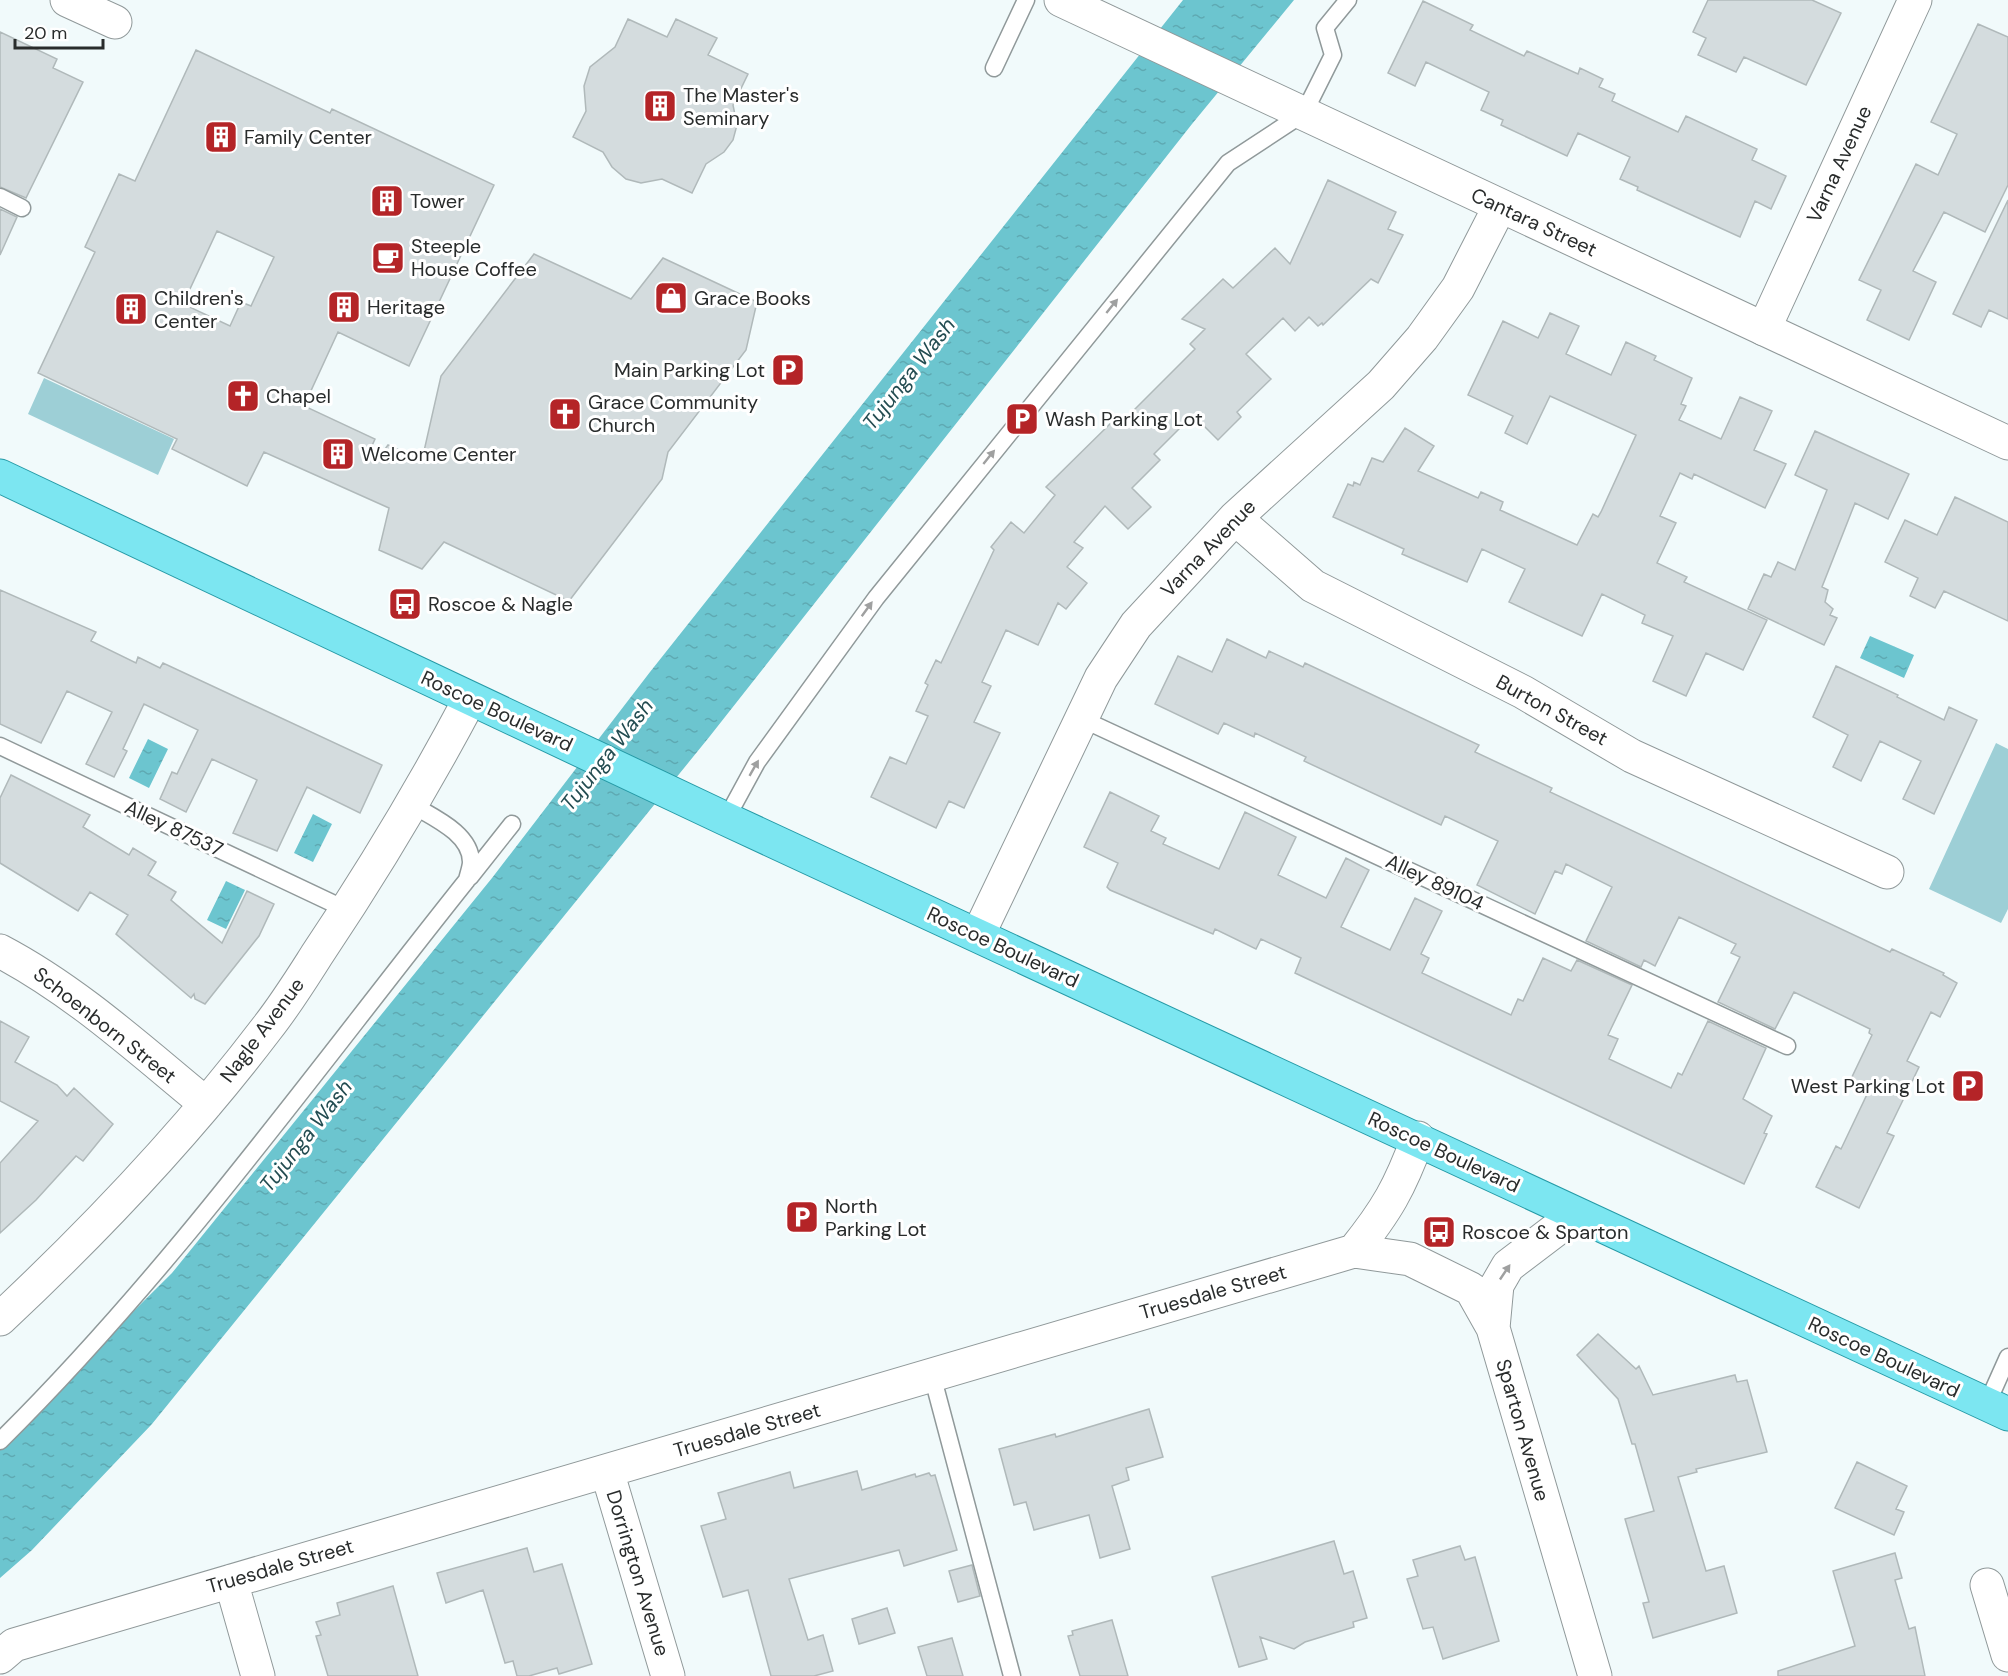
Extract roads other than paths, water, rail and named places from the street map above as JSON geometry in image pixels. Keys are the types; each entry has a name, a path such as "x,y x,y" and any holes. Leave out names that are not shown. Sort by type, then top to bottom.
{"main road":[{"name":"Roscoe Boulevard","path":"0,476 716,814 1418,1138 1575,1215 1997,1409"}],"street":[{"path":"67,0 114,22"},
{"name":"Cantara Street","path":"1061,0 2008,443"},
{"name":"Varna Avenue","path":"1764,329 1915,0"},
{"name":"Varna Avenue","path":"978,935 1101,678 1136,625 1235,518 1381,385 1422,338 1458,288 1500,206"},
{"name":"Burton Street","path":"1235,518 1313,586 1523,692 1632,756 1887,872"},
{"name":"Nagle Avenue","path":"0,1319 61,1262 206,1104 269,1027 347,910 411,804 470,699"},
{"name":"Schoenborn Street","path":"0,951 73,995 206,1104"},
{"path":"1354,1251 1381,1218 1399,1189 1418,1138"},
{"name":"Sparton Avenue","path":"1575,1215 1508,1266 1497,1285 1493,1328 1595,1676"},
{"path":"1354,1251 1410,1259 1470,1289 1493,1328"},
{"name":"Truesdale Street","path":"7,1651 231,1581 1354,1251"},
{"name":"Dorrington Avenue","path":"607,1471 668,1676"},
{"path":"231,1581 258,1676"},
{"path":"1987,1586 2008,1655"}],"lane":[{"path":"994,68 1026,0"},
{"path":"716,814 757,762 876,598 1228,163 1304,113 1333,55 1325,28 1348,0"},
{"path":"0,197 22,208"},
{"name":"Alley 89104","path":"1082,719 1787,1046"},
{"name":"Alley 87537","path":"0,746 347,910"},
{"path":"411,804 452,829 464,843 471,860 467,880"},
{"path":"0,1441 69,1373 143,1286 512,824"},
{"path":"1997,1409 2008,1357"},
{"path":"932,1375 1012,1676"}],"water":[{"name":"Tujunga Wash","path":"1183,0 1294,0 1192,124 710,736 152,1424 32,1550 0,1578 0,1444 172,1273 492,878 650,672"},
{"path":"1870,636 1914,655 1904,678 1860,658"},
{"path":"148,739 168,749 149,788 129,778"},
{"path":"313,814 332,824 313,862 294,853"},
{"path":"226,881 245,890 226,929 207,920"}],"place":[{"name":"The Master's Seminary","path":"660,106"},
{"name":"Family Center","path":"221,137"},
{"name":"Tower","path":"387,201"},
{"name":"Steeple House Coffee","path":"388,258"},
{"name":"Grace Books","path":"671,298"},
{"name":"Heritage","path":"344,307"},
{"name":"Children's Center","path":"131,309"},
{"name":"Main Parking Lot","path":"788,370"},
{"name":"Chapel","path":"243,396"},
{"name":"Grace Community Church","path":"565,414"},
{"name":"Wash Parking Lot","path":"1022,419"},
{"name":"Welcome Center","path":"338,454"},
{"name":"Roscoe & Nagle","path":"405,604"},
{"name":"West Parking Lot","path":"1968,1086"},
{"name":"North Parking Lot","path":"802,1217"},
{"name":"Roscoe & Sparton","path":"1439,1232"}]}
